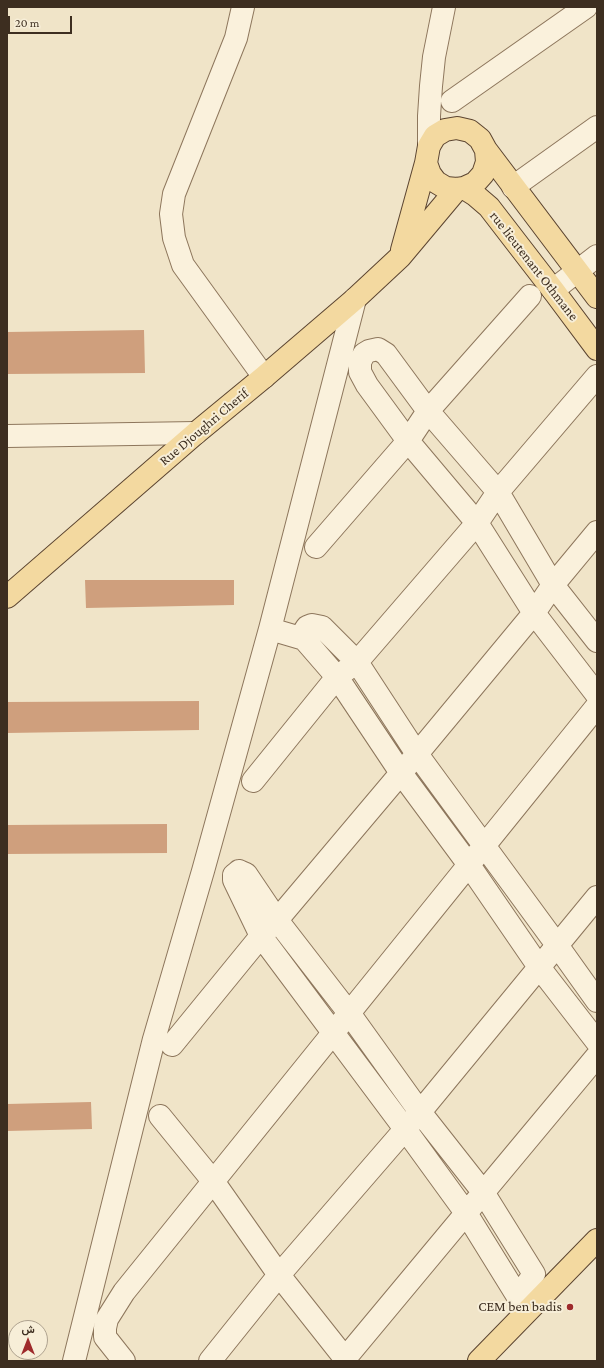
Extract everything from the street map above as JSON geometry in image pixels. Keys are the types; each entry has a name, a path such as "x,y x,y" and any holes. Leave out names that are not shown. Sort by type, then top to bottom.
{"main road":[{"path":"400,257 427,155 435,136 445,130 457,128 470,131 480,139 486,150 513,187 597,297"},
{"path":"427,155 430,174 436,182 446,188 461,189 475,183 483,174 486,162 486,150"},
{"name":"Rue Djoughri Cherif","path":"7,597 196,432 264,377 355,299 400,257 461,189"},
{"name":"rue lieutenant Othmane","path":"461,189 475,195 489,207 554,290 597,349"},
{"path":"479,1361 597,1240"}],"street":[{"path":"243,7 236,38 174,194 172,214 174,238 183,265 264,377"},
{"path":"427,155 434,57 444,7"},
{"path":"452,101 586,7"},
{"path":"434,57 442,71 452,101 457,128"},
{"path":"513,187 597,127"},
{"path":"554,290 577,270 597,256"},
{"path":"316,547 408,441 428,411 530,296"},
{"path":"74,1361 154,1039 270,629 355,299"},
{"path":"597,640 553,585 498,492 428,411 386,354 378,349 364,354 360,362 360,372 366,385 408,441 477,523 534,612 597,695"},
{"path":"253,781 337,677 357,662 477,523 498,492 597,376"},
{"path":"7,436 196,432"},
{"path":"172,1045 261,936 277,920 417,754 534,612 553,585 597,532"},
{"path":"304,639 305,630 307,627 312,625 322,627 357,662 417,754 597,1001"},
{"path":"270,629 304,639 337,677 401,773 469,865 539,967 597,1042"},
{"path":"124,1361 105,1336 105,1328 107,1319 124,1292 597,706"},
{"path":"202,871 234,880"},
{"path":"242,871 246,874 277,920 349,1013 420,1112 483,1192 534,1274 518,1297 466,1213 261,936 234,880 234,875 236,872 242,871"},
{"path":"210,1361 279,1275 420,1112 597,897"},
{"path":"160,1116 213,1181 279,1275 345,1360 597,1056"}],"building":[{"path":"144,330 145,373 7,374 7,332"},
{"path":"85,580 234,580 234,605 86,608"},
{"path":"199,701 199,730 7,733 7,702"},
{"path":"167,824 167,853 7,854 7,825"},
{"path":"91,1102 92,1129 7,1131 7,1104"}],"place":[{"name":"CEM ben badis","path":"570,1307"}]}
